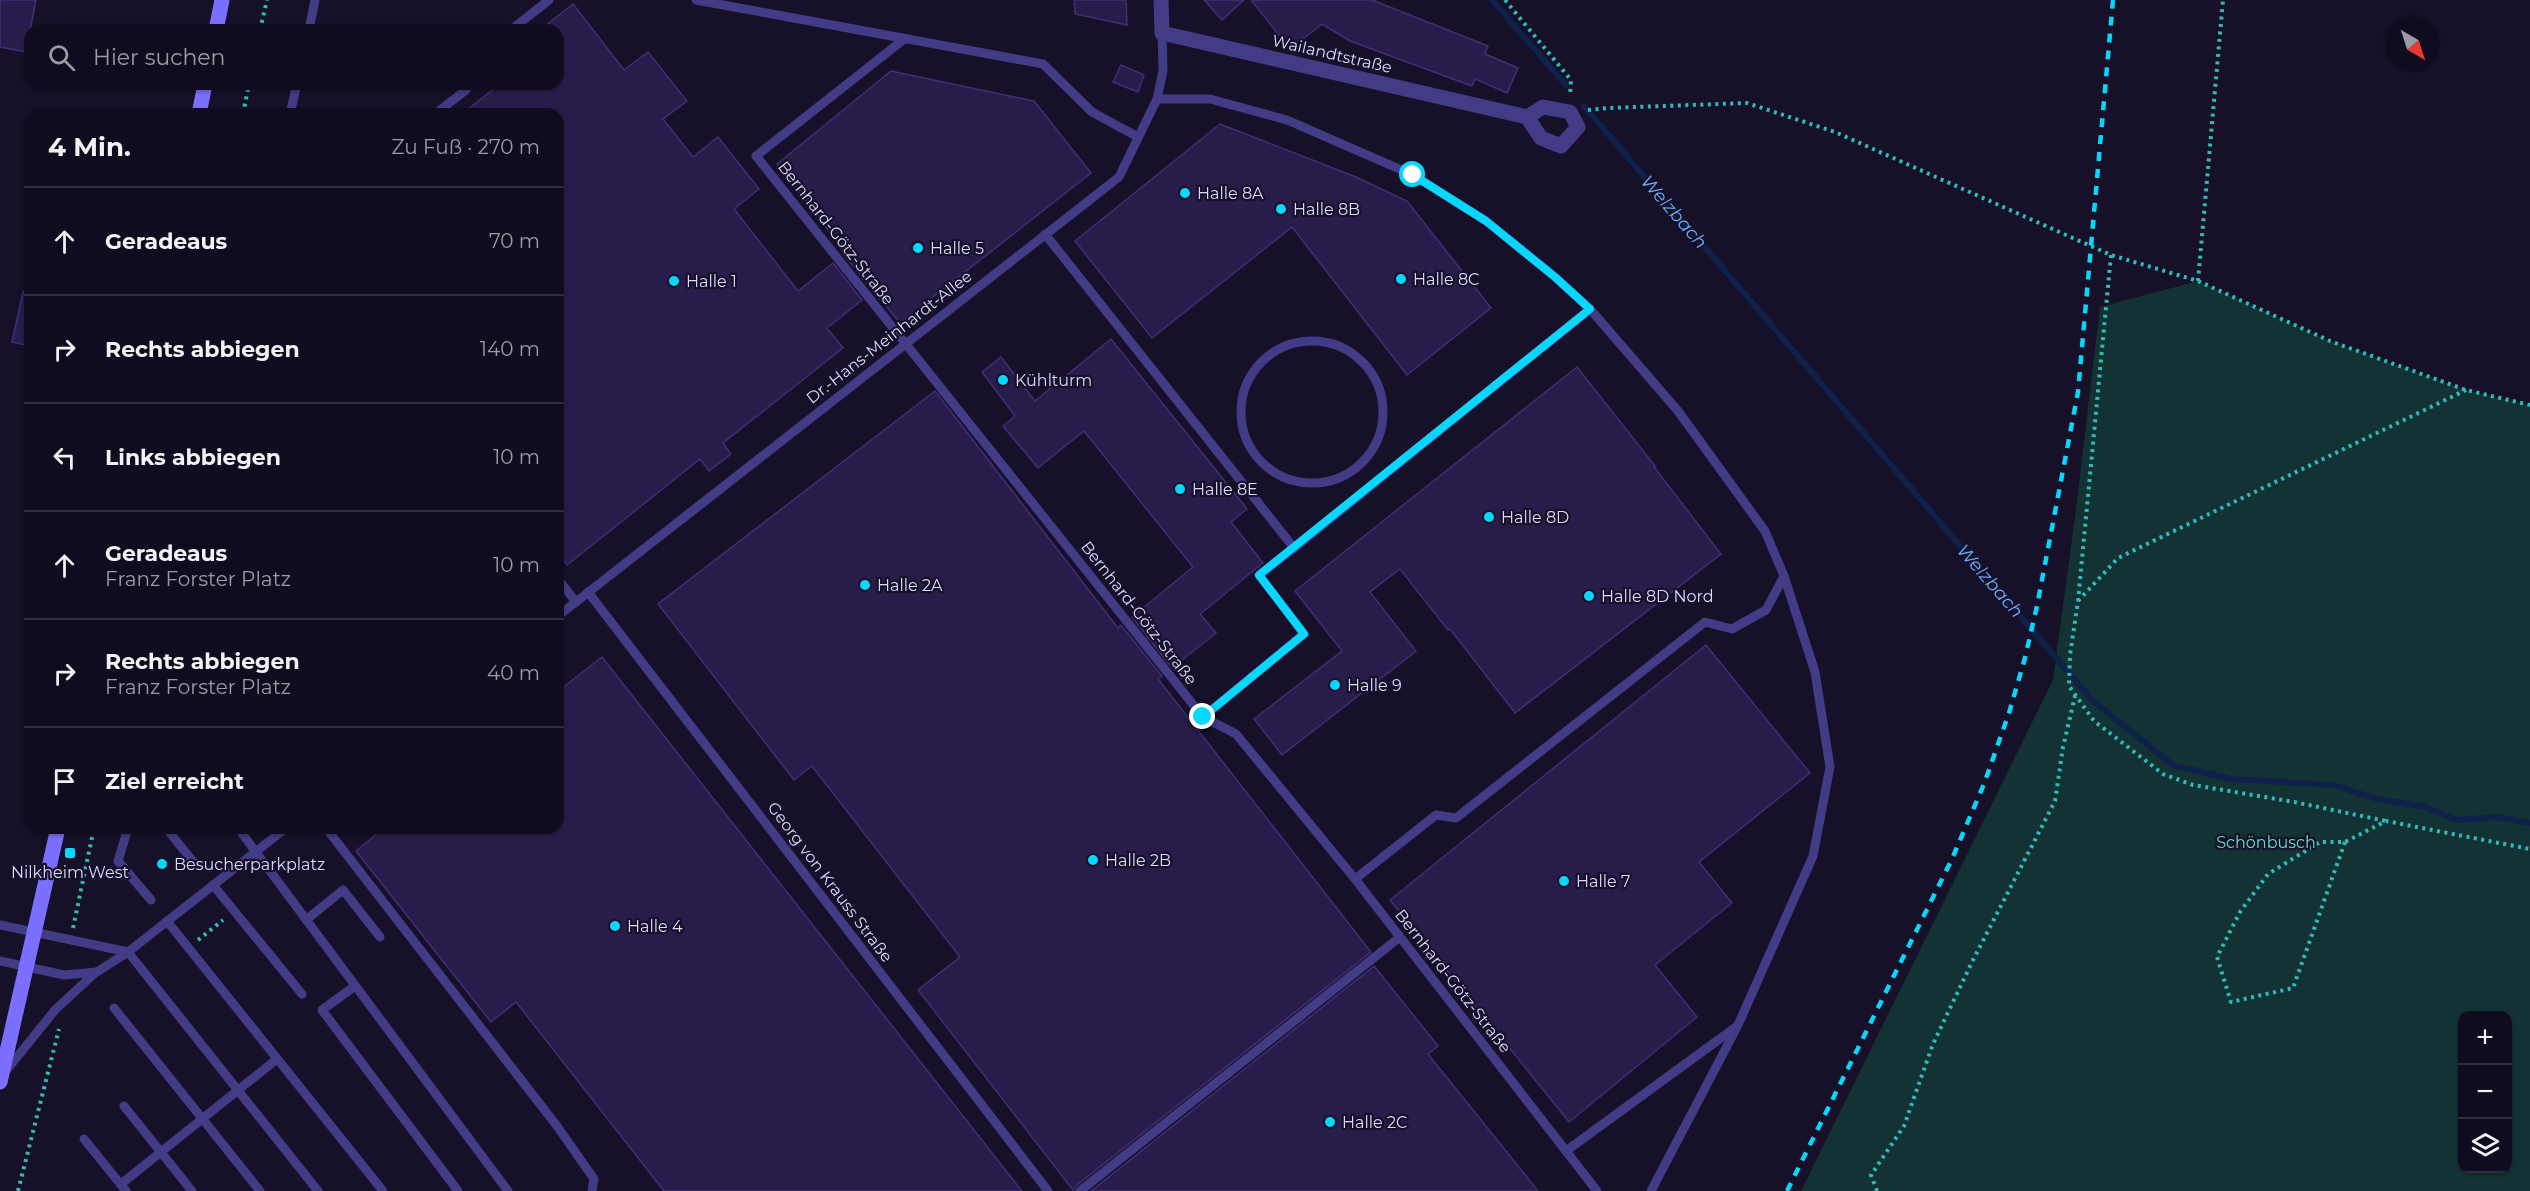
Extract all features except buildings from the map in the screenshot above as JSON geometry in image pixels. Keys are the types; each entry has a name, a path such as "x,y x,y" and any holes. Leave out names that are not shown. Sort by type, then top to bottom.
{"main road":[{"path":"217,24 222,0"},
{"path":"201,108 204,90"},
{"path":"1,1079 57,834"}],"street":[{"path":"1161,0 1162,33"},
{"name":"Wailandtstraße","path":"1162,33 1527,117 1543,107 1570,112"},
{"path":"1527,117 1541,138 1561,146 1578,127 1570,112"}],"lane":[{"path":"310,24 315,0"},
{"path":"519,24 549,0"},
{"path":"696,0 1043,64 1092,112 1138,137"},
{"name":"Dr.-Hans-Meinhardt-Allee","path":"564,611 1119,177 1157,99 1163,71 1162,33"},
{"name":"Bernhard-Götz-Straße","path":"903,40 756,156 1203,717 1236,734 1355,879 1597,1191"},
{"path":"291,108 296,90"},
{"path":"443,108 466,90"},
{"path":"1157,99 1210,99 1287,120 1413,175 1486,221 1555,277 1590,309 1678,411 1765,531 1784,576 1815,672 1830,767 1813,856 1738,1026 1652,1191"},
{"path":"1045,234 1294,548"},
{"path":"1203,717 1304,634 1285,606 1259,575 1590,309"},
{"path":"1318,339 1360,357 1383,398 1380,437 1359,467 1325,483 1285,479 1253,455 1239,420 1245,382 1274,349 1318,339"},
{"path":"1355,879 1436,815 1456,818 1705,622 1732,629 1766,610 1784,576"},
{"path":"564,587 576,602"},
{"name":"Georg von Krauss Straße","path":"588,592 1047,1191"},
{"path":"126,834 118,861 151,900"},
{"path":"171,834 195,864"},
{"path":"242,834 508,1191"},
{"path":"1,1079 55,1010 97,972 128,952 278,834"},
{"path":"331,834 557,1126 594,1179 592,1191"},
{"path":"213,885 302,994"},
{"path":"306,920 344,890 380,938"},
{"path":"167,921 382,1191"},
{"path":"0,925 128,952 318,1191"},
{"path":"1080,1191 1400,937"},
{"path":"0,961 64,975 97,972"},
{"path":"356,986 322,1010 458,1191"},
{"path":"114,1008 260,1191"},
{"path":"1566,1151 1738,1026"},
{"path":"84,1139 123,1188 161,1152 277,1059"},
{"path":"124,1106 192,1191"}],"path":[{"path":"262,24 267,0"},
{"path":"1505,0 1571,80 1570,112"},
{"path":"2198,281 2223,0"},
{"path":"244,108 248,90"},
{"path":"1587,111 1608,108 1747,103 1835,132 2111,255 2198,281 2330,341 2466,390 2530,405"},
{"path":"2111,255 2068,686 2094,721 2163,774 2183,782 2530,849"},
{"path":"2078,601 2118,558 2466,390"},
{"path":"1877,1191 1870,1175 1904,1126 1933,1044 1973,960 2055,801 2063,747 2075,695"},
{"path":"2345,842 2294,988 2231,1002 2217,957 2240,912 2268,874 2320,842 2345,842 2386,821"},
{"path":"71,940 93,834"},
{"path":"201,938 218,925"},
{"path":"18,1191 59,1028 55,1010"}],"green space":[{"name":"Schönbusch","path":"2198,281 2330,341 2466,390 2530,405 2530,1191 1801,1191 2053,680 2100,307"}],"waterway":[{"name":"Welzbach","path":"1492,0 1566,85"},
{"name":"Welzbach","path":"1584,106 2093,701 2173,765 2231,779 2334,785 2377,799 2425,807 2457,820 2498,817 2530,823"}],"railway":[{"path":"1787,1191 1952,859 1984,784 2009,713 2025,658 2078,392 2113,0"}],"place":[{"name":"Halle 8A","path":"1185,193"},
{"name":"Halle 8B","path":"1281,209"},
{"name":"Halle 5","path":"918,248"},
{"name":"Halle 8C","path":"1401,279"},
{"name":"Halle 1","path":"674,281"},
{"name":"Kühlturm","path":"1003,380"},
{"name":"Halle 8E","path":"1180,489"},
{"name":"Halle 8D","path":"1489,517"},
{"name":"Halle 2A","path":"865,585"},
{"name":"Halle 8D Nord","path":"1589,596"},
{"name":"Halle 9","path":"1335,685"},
{"name":"Nilkheim West","path":"70,853"},
{"name":"Halle 2B","path":"1093,860"},
{"name":"Besucherparkplatz","path":"162,864"},
{"name":"Halle 7","path":"1564,881"},
{"name":"Halle 4","path":"615,926"},
{"name":"Halle 2C","path":"1330,1122"}],"route":[{"path":"1203,717 1304,634 1285,606 1259,575 1590,309 1555,277 1486,221 1413,175"}]}
